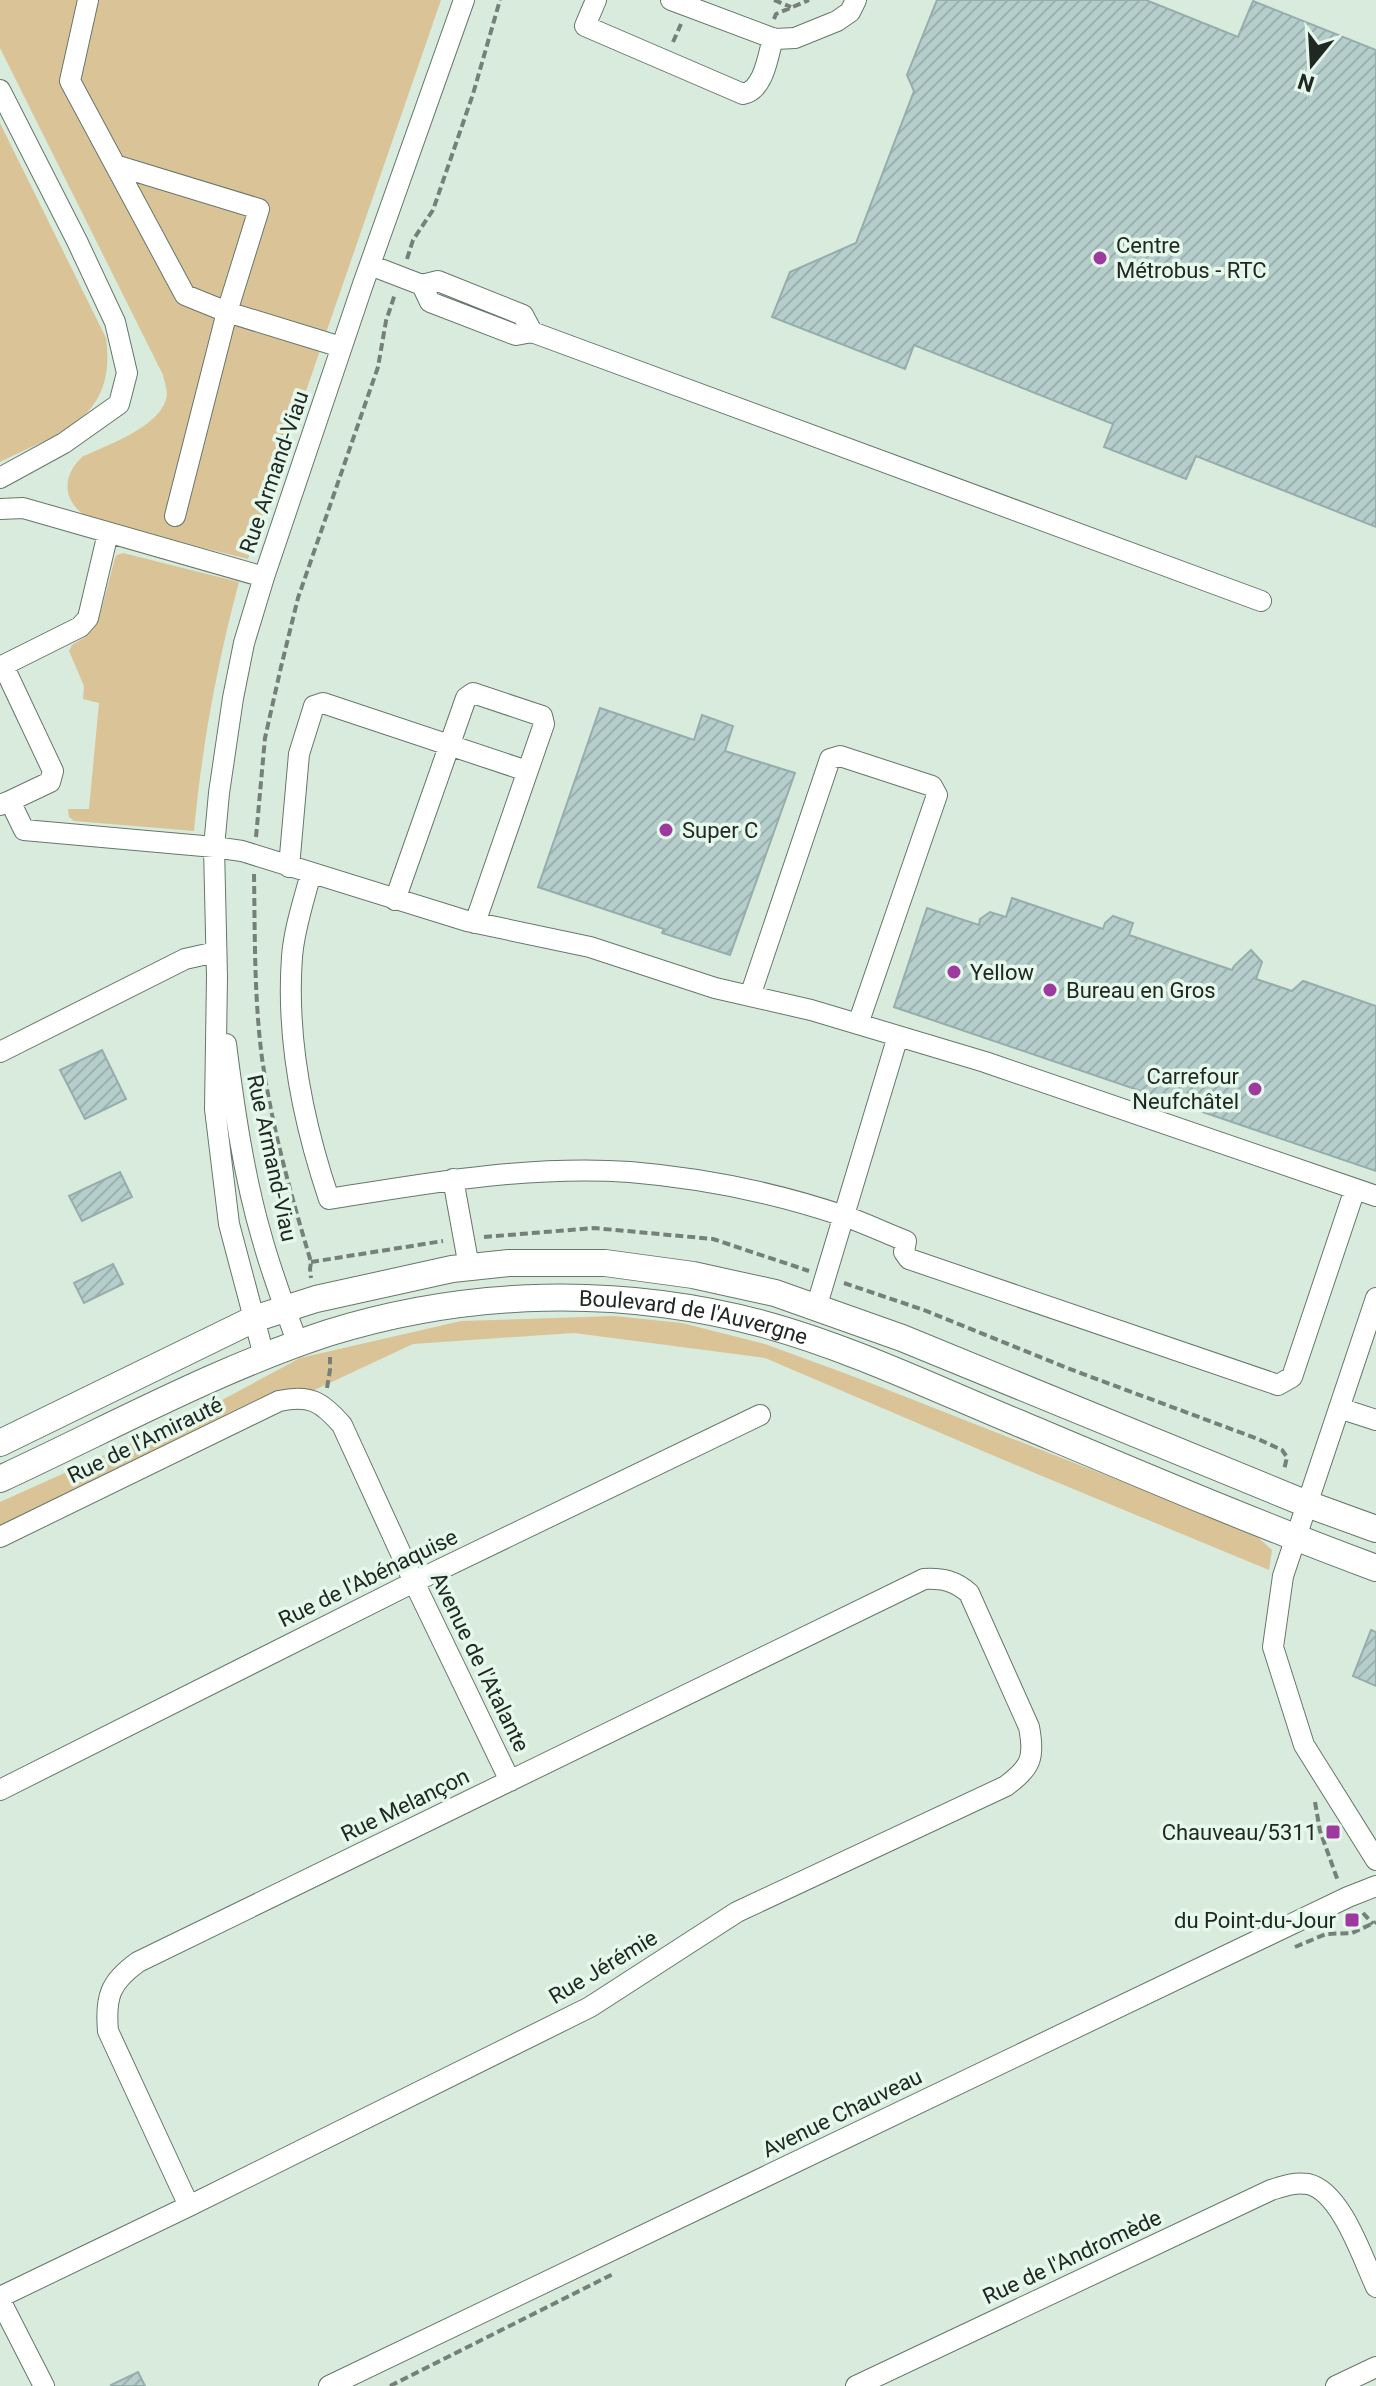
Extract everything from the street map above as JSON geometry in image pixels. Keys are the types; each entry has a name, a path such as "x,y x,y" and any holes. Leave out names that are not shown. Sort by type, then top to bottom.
{"main road":[{"name":"Boulevard de l'Auvergne","path":"0,1443 254,1319 285,1308 353,1289 469,1267 509,1263 605,1263 693,1275 775,1293 902,1338 1278,1493 1376,1529"},
{"name":"Boulevard de l'Auvergne","path":"0,1479 264,1356 330,1333 466,1303 530,1297 646,1301 766,1325 889,1370 1296,1539 1376,1568"}],"street":[{"path":"88,0 70,81 185,295 227,312 341,347"},
{"name":"Rue Armand-Viau","path":"264,1356 229,1224 215,1109 217,977 214,847 219,793 238,671 264,577 341,347 464,0"},
{"path":"596,0 585,26 743,94 751,92 758,84 773,31"},
{"path":"671,0 795,38 837,21 850,12 856,0"},
{"path":"0,90 115,322 127,373 119,404 64,443 0,478"},
{"path":"115,165 259,209 227,312 175,516"},
{"path":"370,265 422,285 430,302 516,335 532,332 1261,601"},
{"path":"0,509 23,508 264,577"},
{"path":"108,533 88,618 80,627 1,666 53,771 50,782 5,803 24,830 242,851 475,923 590,947 715,988 811,1010 985,1062 1376,1196"},
{"path":"395,900 466,698 473,693 542,716 544,724 475,923"},
{"path":"289,867 299,754 314,706 323,703 527,771"},
{"path":"750,996 830,759 840,756 932,786 937,795 858,1024"},
{"path":"311,873 292,956 292,1020 298,1080 312,1148 329,1199 453,1179 558,1172 629,1172 704,1181 844,1216 906,1241 904,1252 909,1259 1278,1385 1292,1377 1355,1189"},
{"path":"0,1052 185,959 216,952"},
{"name":"Rue Armand-Viau","path":"217,977 234,1108 261,1235 298,1344"},
{"path":"816,1308 898,1036"},
{"path":"453,1179 469,1267"},
{"path":"1376,1298 1283,1576 1273,1647 1304,1745 1376,1860"},
{"name":"Rue de l'Amirauté","path":"0,1537 279,1401 296,1397 317,1403"},
{"name":"Avenue de l'Atalante","path":"317,1403 342,1425 510,1781"},
{"path":"1339,1408 1376,1420"},
{"name":"Rue de l'Abénaquise","path":"0,1790 414,1582 760,1415"},
{"name":"Rue Melançon","path":"189,2206 108,2031 106,2009 111,1990 120,1975 138,1962 924,1579 941,1578"},
{"name":"Rue Jérémie","path":"0,2298 590,2007 737,1912 1006,1786 1031,1762 1033,1745 1029,1727 969,1593 958,1584 941,1578"},
{"name":"Avenue Chauveau","path":"329,2386 1376,1886"},
{"name":"Rue de l'Andromède","path":"856,2386 1271,2190 1292,2183 1311,2185 1329,2197 1341,2213 1376,2287"},
{"path":"0,2298 44,2386"},
{"path":"1336,2386 1376,2367"}],"path":[{"path":"412,243 433,210 481,68 500,0"},
{"path":"774,0 793,7"},
{"path":"773,31 776,14 809,0"},
{"path":"674,39 678,31"},
{"path":"310,1269 311,1262 464,1238 594,1228 713,1239 924,1310 1282,1450 1287,1457 1278,1493"},
{"path":"317,1403 329,1382 330,1359 326,1347"},
{"path":"1310,1794 1336,1878 1348,1897 1373,1924"}],"shaded area":[{"path":"0,0 441,0 248,559 95,521 77,509 68,493 69,475 82,457 145,425 164,405 167,392 163,375 0,48"},
{"path":"0,123 106,338 107,365 103,387 80,419 63,431 0,462"},
{"path":"123,553 239,582 211,705 194,831 74,821 69,817 68,809 89,809 99,703 83,699 84,686 69,651 72,645 85,637 100,615 115,558"},
{"path":"614,1316 682,1323 765,1344 855,1377 1253,1533 1272,1550 1269,1570 765,1358 574,1333 413,1344 0,1537 0,1502 196,1414 300,1358 461,1321"}],"building":[{"name":"Centre Métrobus - RTC","path":"937,0 1146,0 1238,37 1253,1 1376,50 1376,527 1196,456 1186,479 1104,447 1113,424 914,345 905,369 772,317 790,272 856,243 914,91 907,75"},
{"name":"Super C","path":"600,708 694,740 702,715 733,726 725,751 795,773 730,955 662,933 664,929 538,887"},
{"name":"Carrefour Neufchâtel","path":"1012,898 1103,929 1113,916 1133,923 1129,935 1232,970 1251,950 1262,962 1256,979 1292,991 1303,981 1376,1006 1376,1171 894,1007 927,908 979,925 980,919 990,912 1006,917"},
{"path":"102,1050 126,1099 85,1119 60,1070"},
{"path":"120,1172 132,1197 82,1221 69,1196"},
{"path":"113,1264 123,1284 84,1303 74,1283"},
{"path":"1371,1630 1376,1632 1376,1686 1353,1676"},
{"path":"138,2372 145,2386 111,2385"}],"place":[{"name":"Centre Métrobus - RTC","path":"1100,258"},
{"name":"Super C","path":"666,830"},
{"name":"Yellow","path":"954,972"},
{"name":"Bureau en Gros","path":"1050,990"},
{"name":"Carrefour Neufchâtel","path":"1255,1089"},
{"name":"Chauveau/5311","path":"1333,1832"},
{"name":"du Point-du-Jour","path":"1352,1920"}]}
